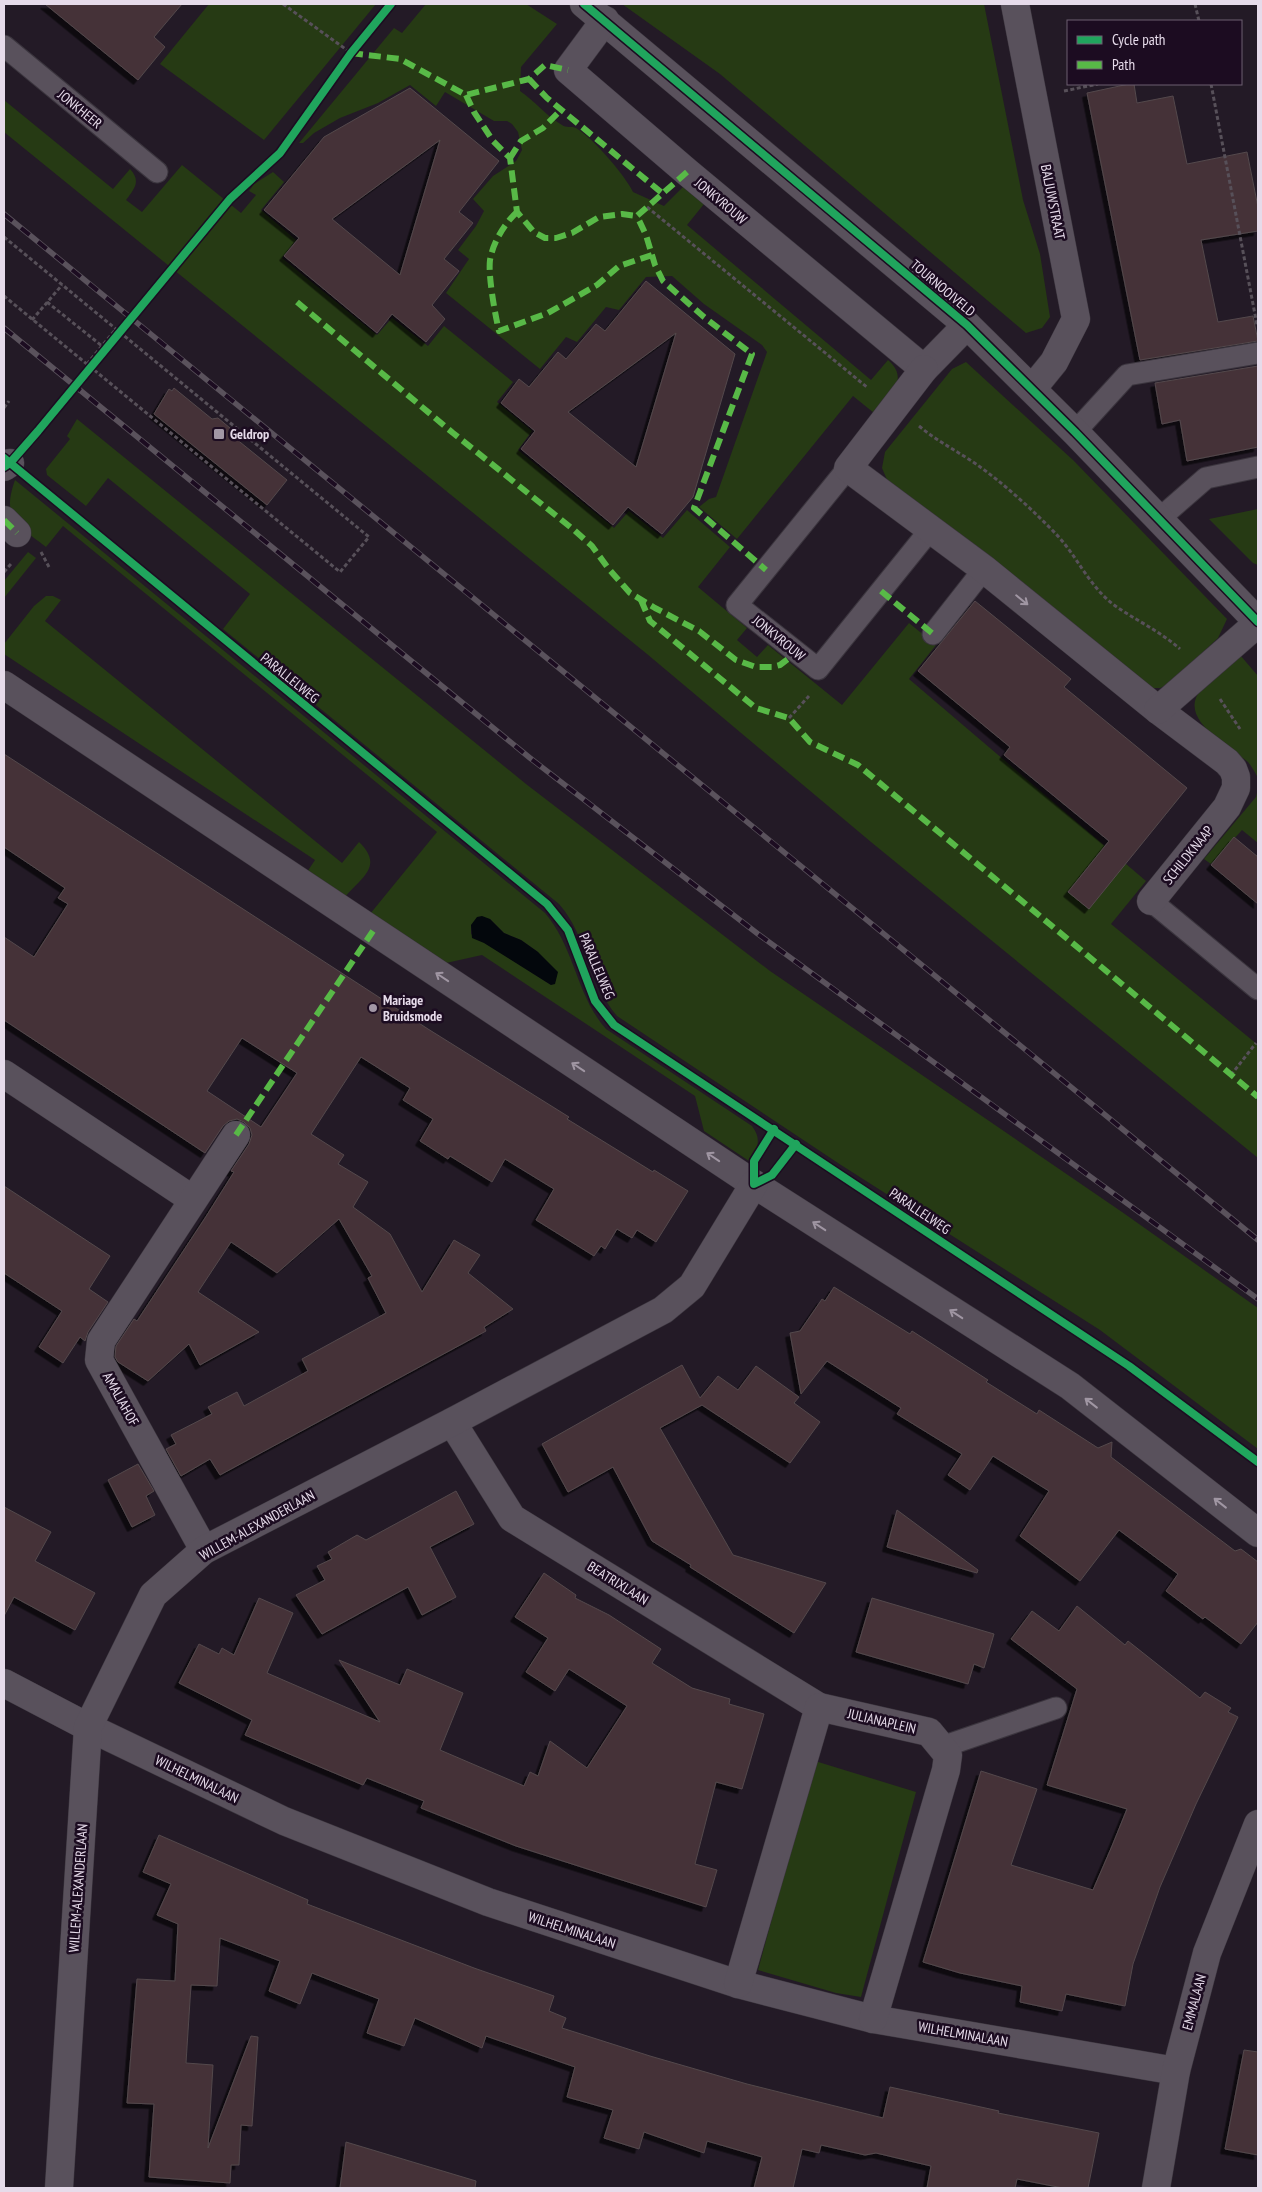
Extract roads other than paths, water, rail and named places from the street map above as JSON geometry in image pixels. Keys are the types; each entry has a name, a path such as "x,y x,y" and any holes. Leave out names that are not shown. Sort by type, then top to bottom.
{"street":[{"name":"BALJUWSTRAAT","path":"1014,4 1076,319 1054,362 1032,389"},
{"name":"TOURNOOIVELD","path":"594,12 967,325 1075,432 1258,622"},
{"name":"JONKVROUW","path":"594,12 568,70 687,172 924,369"},
{"name":"JONKVROUW","path":"848,468 924,369 967,325"},
{"path":"848,468 984,570 1158,710 1258,622"},
{"path":"4,685 754,1184 1070,1386 1258,1533"},
{"name":"SCHILDKNAAP","path":"1151,901 1227,807 1236,788 1236,777 1227,762 1158,710"},
{"path":"4,1074 192,1199"},
{"name":"AMALIAHOF","path":"204,1550 99,1360 101,1341 192,1199 236,1135"},
{"name":"WILLEM-ALEXANDERLAAN","path":"59,2188 88,1727 153,1595 204,1550 663,1310 692,1286 754,1184"},
{"name":"BEATRIXLAAN","path":"452,1422 512,1518 819,1707"},
{"name":"WILHELMINALAAN","path":"4,1683 88,1727 284,1821 478,1898 738,1984 873,2019 1176,2071"},
{"path":"738,1984 819,1707"},
{"name":"JULIANAPLEIN","path":"819,1707 930,1732 942,1747"},
{"path":"873,2019 946,1770 948,1755 942,1747"},
{"name":"EMMALAAN","path":"1156,2188 1176,2071 1207,1953 1258,1824"}],"lane":[{"name":"JONKHEER","path":"4,46 157,172"},
{"path":"1075,432 1127,375 1258,353"},
{"path":"1159,519 1206,478 1258,467"},
{"name":"JONKVROUW","path":"848,468 737,605 818,669 930,530"},
{"path":"933,634 984,570"},
{"name":"SCHILDKNAAP","path":"1151,901 1258,989"},
{"path":"942,1747 1056,1708"}],"railway":[{"path":"4,214 1258,1240"},
{"path":"4,328 530,758 758,934 1258,1299"}],"place":[{"name":"Geldrop","path":"219,434"},
{"name":"Mariage Bruidsmode","path":"373,1008"}]}
